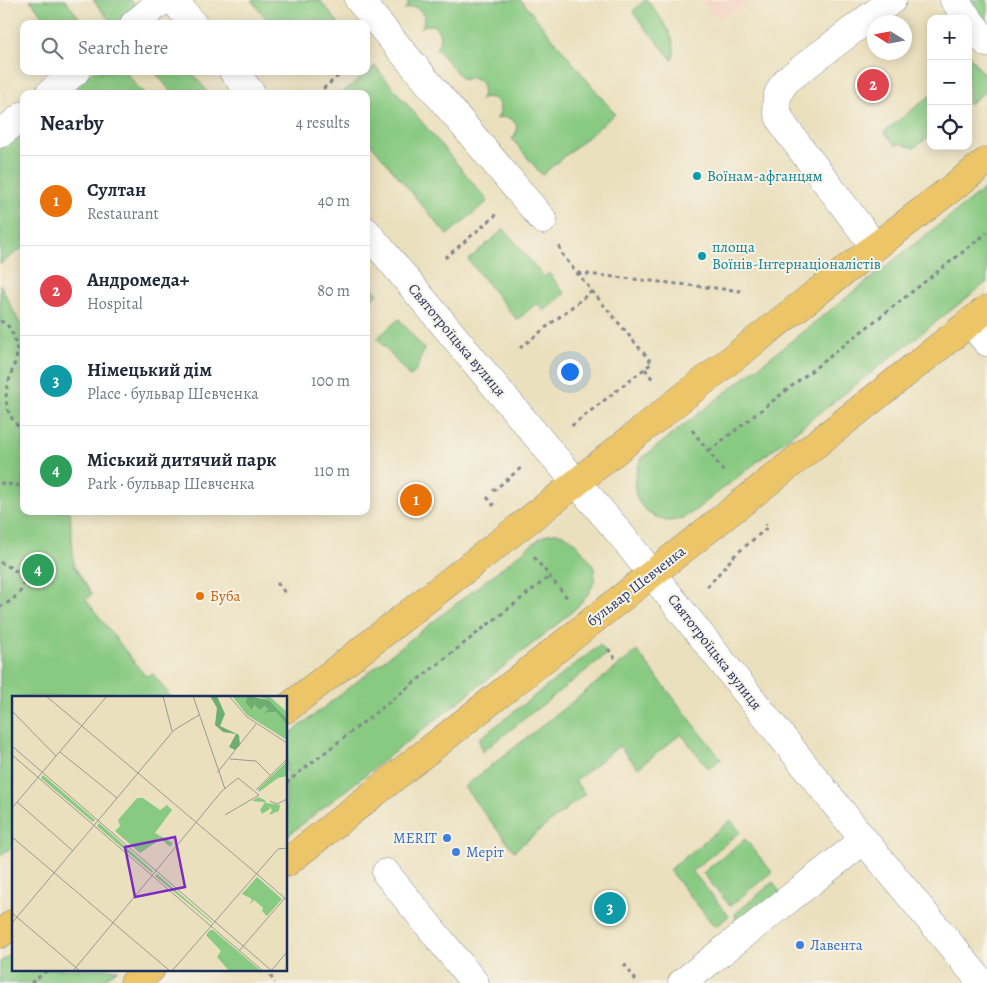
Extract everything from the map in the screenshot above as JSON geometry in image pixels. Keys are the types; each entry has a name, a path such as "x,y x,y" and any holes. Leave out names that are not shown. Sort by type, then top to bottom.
{"main road":[{"path":"288,707 576,483 875,246 987,161"},
{"name":"бульвар Шевченка","path":"288,861 652,573 981,324"},
{"path":"0,934 12,925"},
{"path":"134,983 150,970"}],"street":[{"path":"139,20 162,0"},
{"path":"174,0 191,20"},
{"path":"359,0 543,220"},
{"path":"875,246 786,129 780,120 776,108 777,97 787,80 892,0"},
{"path":"954,0 987,43"},
{"path":"54,90 71,75"},
{"path":"236,75 249,90"},
{"path":"0,134 20,118"},
{"name":"Святотроїцька вулиця","path":"370,236 613,525 864,840 982,983"},
{"path":"682,983 864,840"},
{"path":"386,873 475,983"}],"path":[{"path":"322,90 339,75"},
{"path":"444,258 502,210 525,199"},
{"path":"709,452 987,233"},
{"path":"568,261 652,363 570,427"},
{"path":"577,273 742,290"},
{"path":"520,348 592,291"},
{"path":"0,321 6,324 10,330 17,353 7,390 7,406 12,420 20,427"},
{"path":"691,429 727,474"},
{"path":"493,491 522,467"},
{"path":"0,483 20,486"},
{"path":"532,554 568,599"},
{"path":"707,587 735,555"},
{"path":"0,562 22,576 23,581 20,592 0,607"},
{"path":"288,781 550,576"},
{"path":"277,582 287,596"},
{"path":"624,964 638,983"},
{"path":"31,983 48,970"},
{"path":"267,970 274,983"}],"shaded area":[{"path":"702,0 750,0 739,9 717,19"}],"green space":[{"path":"30,0 65,0 81,20 47,20"},
{"path":"93,0 131,0 136,6 120,20 110,20"},
{"path":"251,0 320,0 336,20 268,20"},
{"path":"409,0 521,0 615,114 542,175 512,139 517,129 514,121 507,117 496,119 500,109 499,103 490,97 480,100 483,85 473,78 463,80 436,48 440,38 437,29 430,25 420,28 423,26 424,17 419,9 410,7 404,10"},
{"path":"645,0 657,13 671,36 674,52 672,60 633,13"},
{"path":"966,0 987,0 987,27"},
{"path":"972,59 987,79 987,90 972,102"},
{"path":"375,66 488,201 447,235 370,143 370,90 346,90 364,75 370,75 370,70"},
{"path":"88,75 128,75 141,90 71,90"},
{"path":"157,75 194,75 206,90 170,90"},
{"path":"927,98 927,138 914,148 900,143 896,146 884,132"},
{"path":"20,131 20,250 0,264 0,147"},
{"path":"987,187 987,282 690,514 668,521 656,517 644,508 639,502 635,488 636,472 642,458"},
{"path":"504,229 544,277 549,273 565,294 544,311 537,303 517,320 468,260"},
{"path":"0,284 20,324 20,515 70,515 74,566 92,594 86,600 145,676 153,674 170,696 12,696 12,847 0,856"},
{"path":"370,285 378,294 370,301"},
{"path":"399,319 424,349 416,371 410,377 377,338"},
{"path":"560,533 567,536 594,568 595,578 592,588 579,606 288,835 288,735 540,538 548,534"},
{"path":"600,645 607,654 482,752 479,739"},
{"path":"637,651 721,759 709,769 681,734 638,768 619,746 575,781 585,794 514,851 464,787"},
{"path":"731,820 740,832 692,871 729,916 715,927 669,870"},
{"path":"745,839 772,872 730,906 703,873"},
{"path":"773,882 780,893 737,926 735,914"},
{"path":"12,953 12,970 117,970 100,983 0,983 0,962"}],"place":[{"name":"Андромеда+","path":"873,85"},
{"name":"Воїнам-афганцям","path":"697,176"},
{"name":"площа Воїнів-Інтернаціоналістів","path":"702,256"},
{"name":"Султан","path":"416,500"},
{"name":"Міський дитячий парк","path":"38,570"},
{"name":"Буба","path":"200,596"},
{"name":"MERIT","path":"447,838"},
{"name":"Меріт","path":"456,852"},
{"name":"Німецький дім","path":"610,908"},
{"name":"Лавента","path":"800,945"}]}
